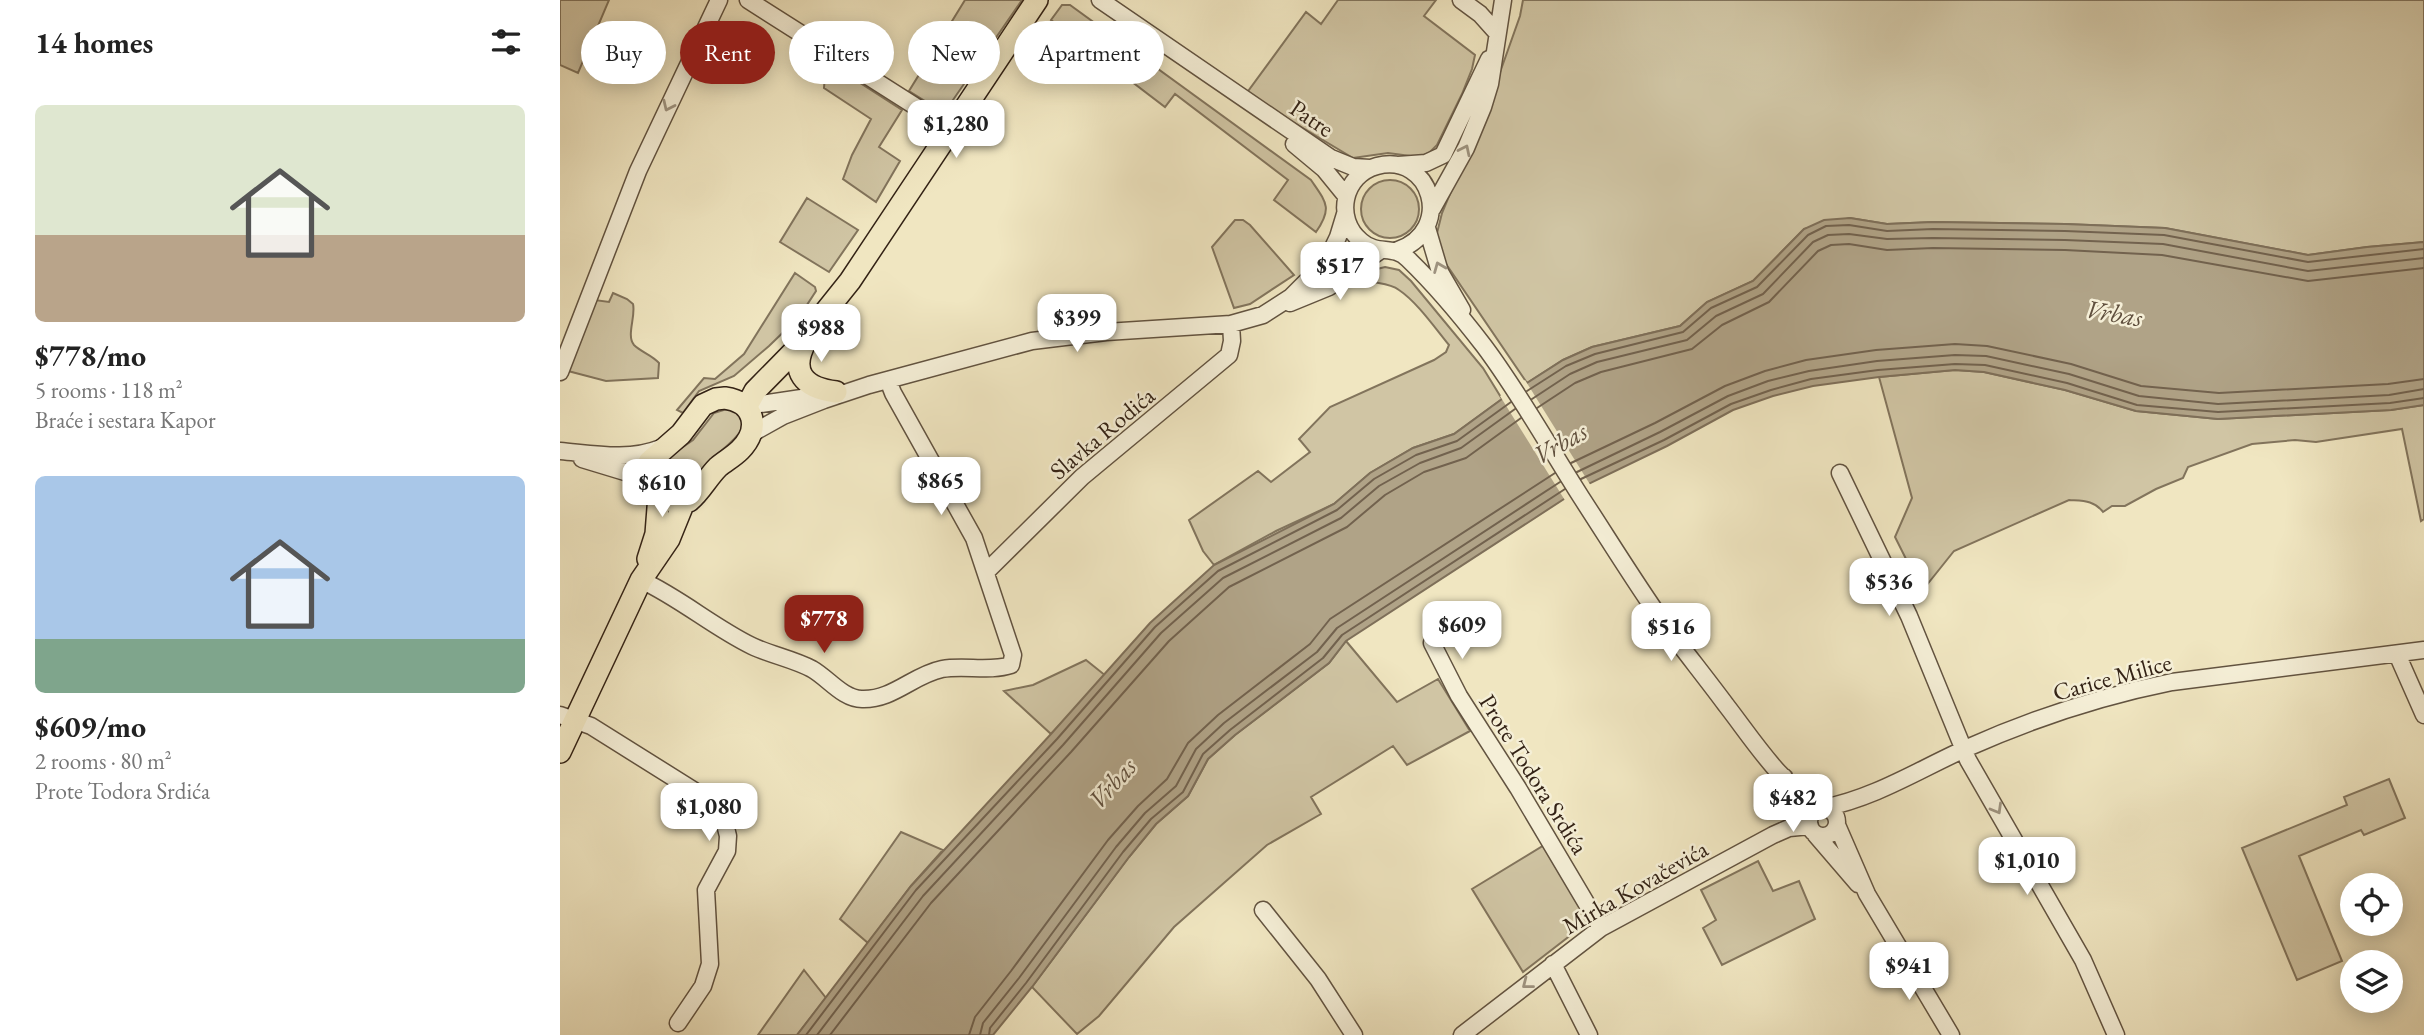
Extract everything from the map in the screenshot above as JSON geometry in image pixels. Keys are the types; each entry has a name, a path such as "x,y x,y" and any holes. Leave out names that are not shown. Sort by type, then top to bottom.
{"main road":[{"path":"747,406 755,391 813,328 850,281 1037,0"},
{"path":"813,328 798,358 801,372 818,390 835,392"},
{"path":"560,752 567,718 642,577 656,534 649,462 681,434 702,405 741,384 813,328"},
{"path":"653,487 684,502 689,501 700,492 719,466 741,450 749,435 752,415 747,406 733,400 716,399"},
{"path":"642,577 661,554 684,502"}],"street":[{"path":"560,372 638,171 719,0"},
{"path":"748,0 951,129"},
{"name":"Patre","path":"1100,0 1331,158 1343,164 1370,168 1426,163 1443,155 1496,40"},
{"path":"1461,0 1480,14 1496,40"},
{"path":"1345,214 1350,229 1360,241 1381,250 1398,250 1416,241 1427,228 1432,209 1466,148 1483,107 1490,84 1503,0"},
{"name":"Patre","path":"1234,93 1324,169 1346,195"},
{"path":"1391,165 1407,169 1420,179 1429,192 1432,209"},
{"path":"1274,309 1291,297 1326,262 1345,214 1346,195 1353,181 1370,168"},
{"path":"1427,228 1440,272 1483,345 1665,625 1784,778 1808,800 1832,810 1867,894 1951,1035"},
{"path":"747,406 869,385 1032,341 1106,332 1248,321 1329,287 1381,250"},
{"path":"1398,250 1415,265 1483,345"},
{"name":"Slavka Rodića","path":"986,572 1082,477 1229,355 1231,324"},
{"path":"642,577 716,626 752,646 812,669 848,695 859,699 888,694 936,670 1009,667 1013,662 1013,655 974,537 888,380"},
{"path":"749,435 783,416 869,385"},
{"path":"560,452 638,455 667,445"},
{"path":"560,452 653,487"},
{"path":"1840,473 1909,617 1968,760 2083,960 2116,1035"},
{"name":"Prote Todora Srdića","path":"1432,643 1459,696 1518,788 1601,928"},
{"name":"Carice Milice","path":"1823,808 1869,795 1964,750 2033,722 2138,689 2172,682 2424,650"},
{"path":"2397,654 2424,715"},
{"path":"567,718 595,729 709,800 725,824 728,836 727,851 706,890 710,953 707,975 703,986 678,1023"},
{"path":"1784,778 1787,794 1797,814 1867,894"},
{"path":"1773,835 1784,819 1787,794"},
{"name":"Carice Milice","path":"1838,823 1869,795"},
{"path":"1811,827 1813,812 1823,808"},
{"path":"1811,827 1824,836 1838,823"},
{"name":"Mirka Kovačevića","path":"1462,1035 1601,928 1773,835 1789,828 1811,827"},
{"path":"1263,909 1318,979 1354,1035"},
{"path":"1553,964 1589,1035"}],"shaded area":[{"path":"560,0 609,0 600,21 581,21 581,66 578,73 560,65"},
{"path":"965,0 1022,0 1000,32 1000,21 952,21"},
{"path":"1338,0 1436,0 1424,16 1475,55 1462,94 1437,145 1429,153 1418,157 1388,153 1353,158 1246,94 1306,12 1321,24"},
{"path":"1523,0 2424,0 2424,242 2308,255 2165,228 1933,222 1887,224 1850,218 1804,229 1753,281 1707,302 1680,326 1592,347 1563,360 1527,383 1442,258 1436,237 1442,213 1498,78"},
{"path":"1062,5 1070,5 1092,21 1052,21"},
{"path":"1164,73 1311,180 1326,205 1324,217 1316,232 1274,200 1288,180 1175,94 1165,107 1135,84 1164,84"},
{"path":"824,84 862,84 902,110 879,147 900,161 876,202 843,179 871,119 824,88"},
{"path":"913,84 964,84 944,113 909,91"},
{"path":"1384,180 1396,180 1411,188 1419,203 1419,215 1411,230 1396,238 1384,238 1369,230 1361,215 1361,203 1369,188"},
{"path":"807,198 858,230 829,272 780,242"},
{"path":"1235,220 1243,220 1250,225 1294,275 1250,304 1234,308 1212,247"},
{"path":"1385,267 1399,270 1411,281 1483,368 1502,399 1454,434 1413,448 1370,473 1334,504 1276,531 1214,565 1203,551 1189,520 1258,471 1271,482 1310,452 1299,439 1330,407 1446,352 1449,345 1406,295 1390,285 1362,278"},
{"path":"795,273 815,287 816,291 799,317 734,376 699,391 683,413 677,410 704,378 715,379 744,354"},
{"path":"613,293 633,304 632,341 659,363 658,378 606,381 568,371 595,300 609,302"},
{"path":"1955,370 1984,372 2065,390 2136,411 2218,419 2391,410 2424,405 2424,519 2421,521 2402,429 2316,442 2295,440 2252,444 2188,467 2183,478 2125,506 2112,506 2103,512 2092,503 2069,500 1954,551 1922,591 1895,537 1912,498 1879,377"},
{"path":"730,408 741,416 743,428 739,434 688,484 674,487 666,481 663,467 670,456 693,440 714,413"},
{"path":"1346,641 1397,702 1438,679 1470,731 1407,765 1393,746 1311,797 1321,814 1267,845 1174,927 1099,1016 1077,1034 1032,987 1129,857 1156,824 1188,796 1208,759 1329,663"},
{"path":"1086,660 1106,676 1051,734 1004,691 1033,685"},
{"path":"2389,779 2405,818 2364,835 2361,830 2299,856 2340,962 2297,980 2242,848 2347,805 2344,797"},
{"path":"901,832 943,850 911,886 868,943 840,919"},
{"path":"1546,844 1589,921 1523,972 1472,889"},
{"path":"1758,861 1773,891 1799,881 1815,919 1722,965 1703,928 1716,920 1701,890"},
{"path":"804,970 826,998 797,1035 758,1035"}],"water":[{"name":"Vrbas","path":"1850,218 1887,224 1933,222 2165,228 2308,255 2424,242 2424,405 2391,410 2218,419 2136,411 2065,390 1984,372 1955,370 1813,386 1733,410 1584,486 1346,641 1329,663 1208,759 1188,796 1156,824 1129,857 993,1035 797,1035 911,886 1150,623 1214,565 1334,504 1370,473 1413,448 1454,434 1563,360 1592,347 1680,326 1707,302 1753,281 1804,229 1824,220"}],"pier":[{"path":"1525,380 1591,486 1566,502 1500,396"}]}
